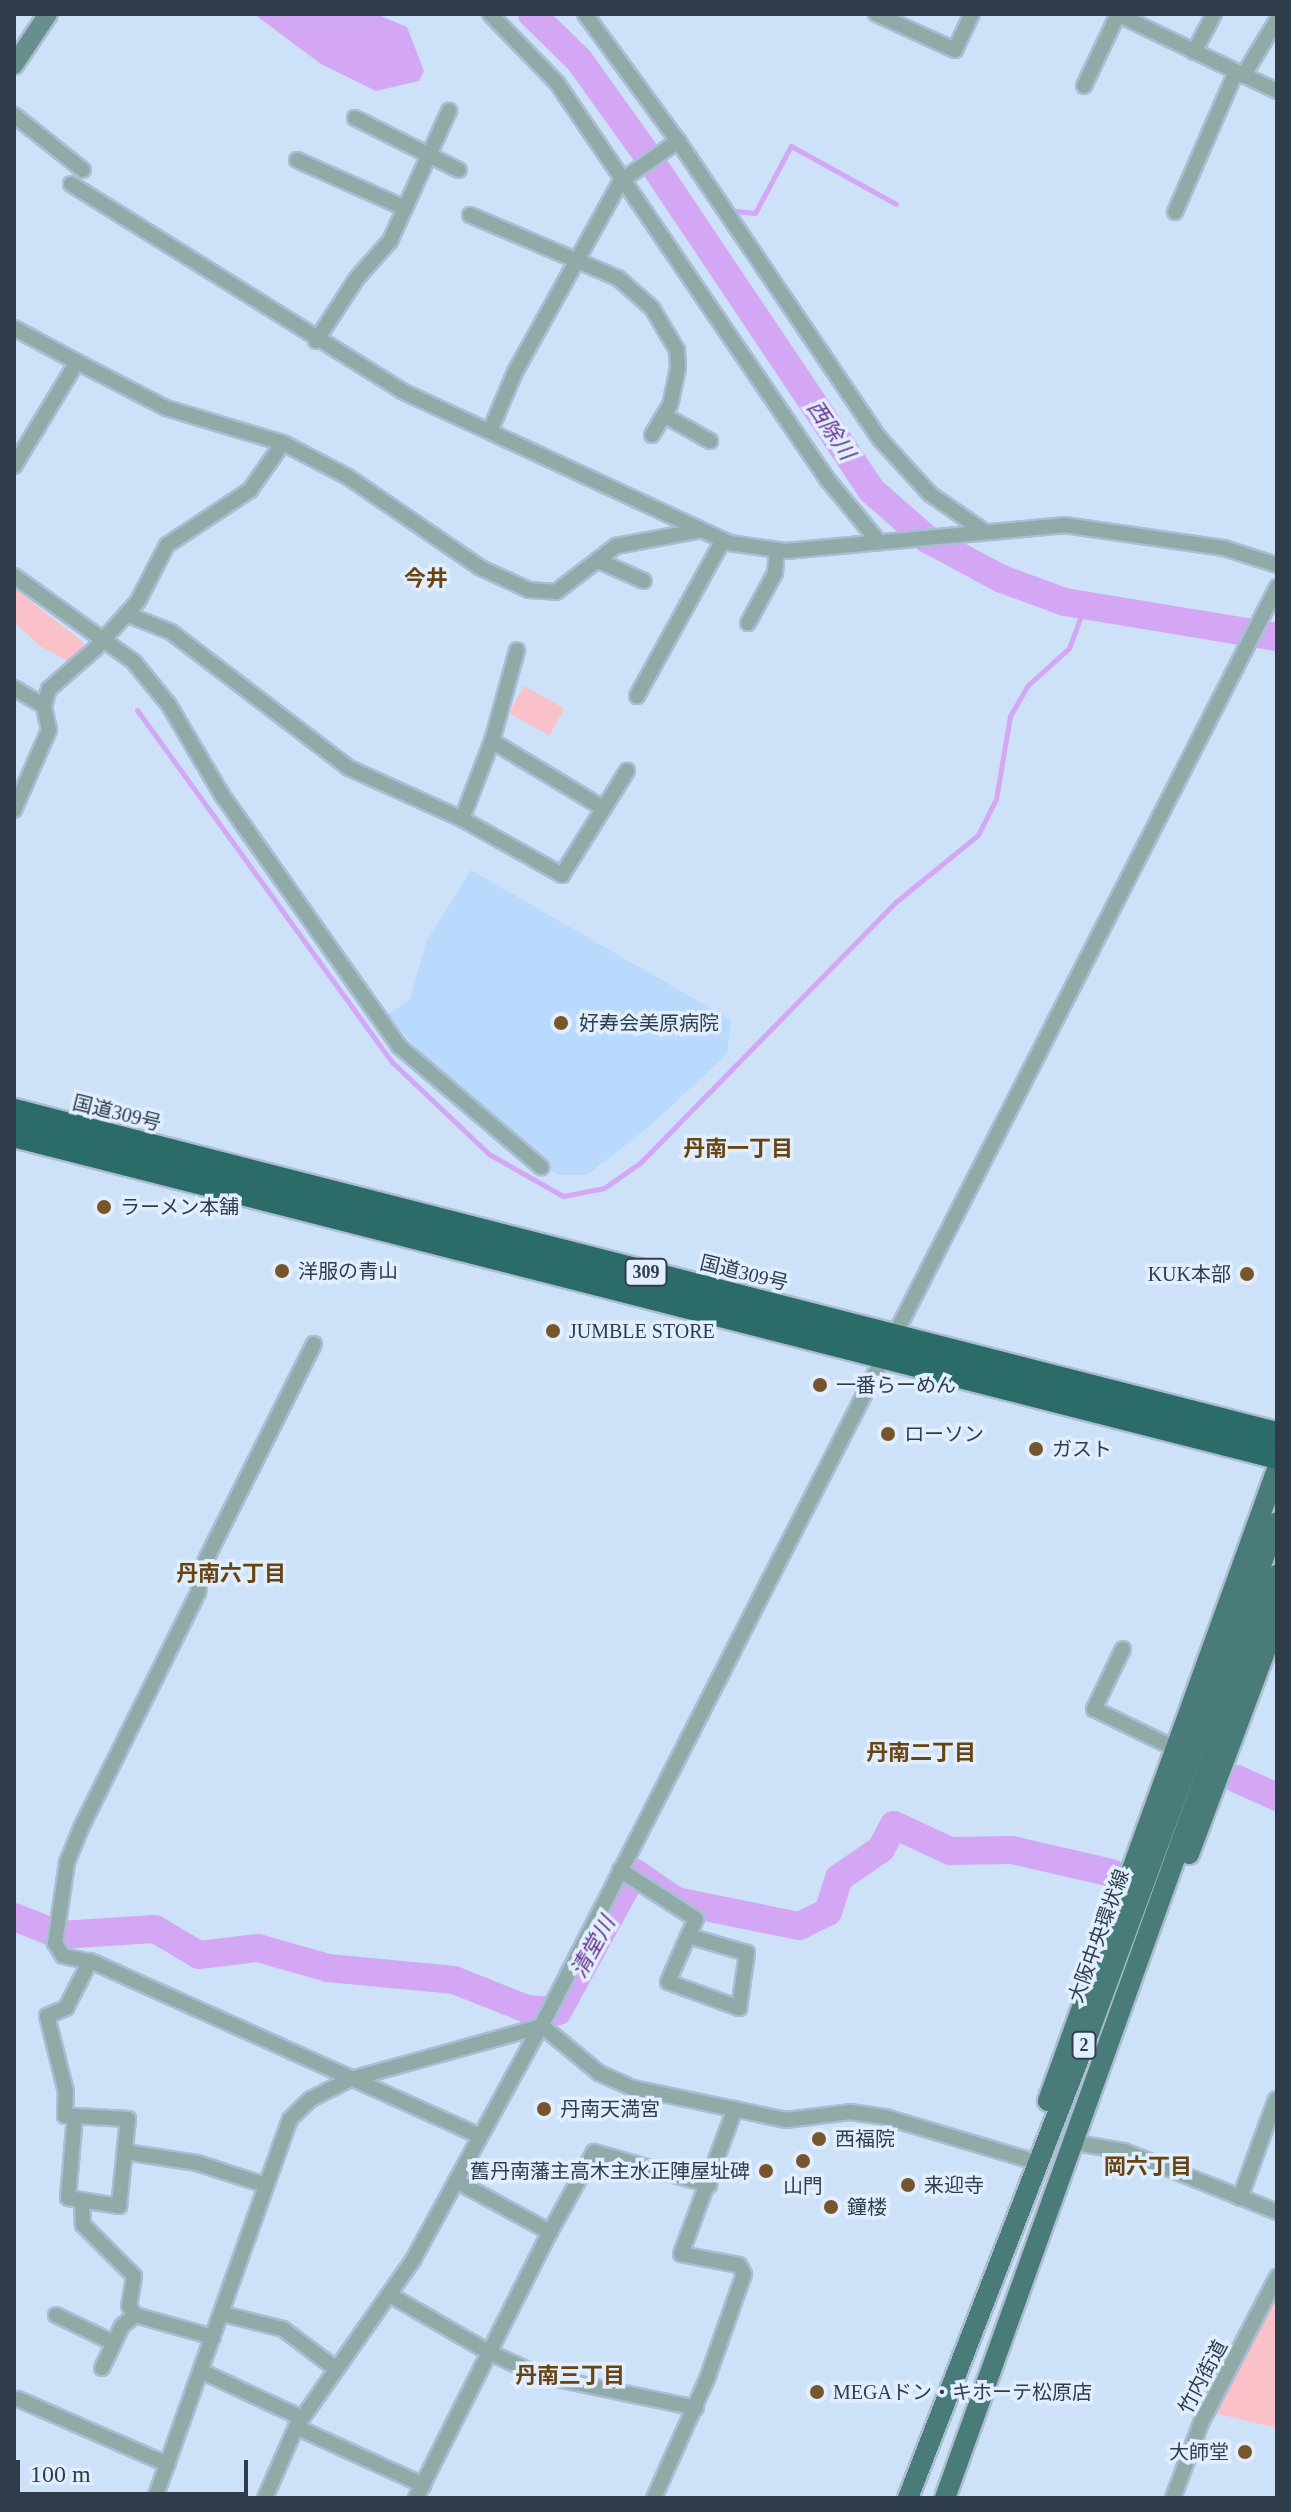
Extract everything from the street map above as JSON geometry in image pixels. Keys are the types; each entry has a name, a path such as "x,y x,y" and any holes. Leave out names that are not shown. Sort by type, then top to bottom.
{"highway":[{"name":"国道309号","path":"14,1111 1277,1434"},
{"name":"309","path":"14,1135 882,1360 1277,1457"}],"main road":[{"path":"993,2280 1026,2159 1277,1469"},
{"name":"大阪中央環状線","path":"945,2498 1051,2198 1277,1522"},
{"name":"大阪中央環状線","path":"908,2498 1180,1810 1277,1575"},
{"path":"1051,2198 1082,2144 1277,1620"}],"street":[{"path":"14,65 48,14"},
{"path":"490,14 557,83 827,479 882,542"},
{"path":"585,14 880,439 930,494 978,533"},
{"path":"876,14 955,50 972,14"},
{"path":"1084,86 1118,14 1277,91"},
{"path":"1194,52 1214,14"},
{"path":"1175,212 1239,74 1277,20"},
{"path":"316,341 357,278 390,241 449,111"},
{"path":"14,115 83,170"},
{"path":"355,118 459,170"},
{"path":"490,431 515,372 624,178 673,144"},
{"path":"297,160 405,208"},
{"path":"71,184 316,341 402,391 723,540 777,550 1064,525 1224,548 1277,565"},
{"path":"470,215 579,261 636,291 665,327 677,350 678,383 652,435"},
{"path":"14,328 166,408 283,443 348,477 481,568 529,590 556,592 616,546 702,530"},
{"path":"14,466 77,362"},
{"path":"664,415 710,441"},
{"path":"14,810 49,730 44,706 49,689 104,638 150,585 167,545 250,490 283,443"},
{"path":"637,696 723,540"},
{"path":"748,623 775,573 777,550"},
{"path":"599,561 644,581"},
{"path":"14,576 59,613 104,638 134,662 169,705 222,795 399,1046 541,1167"},
{"path":"265,2498 299,2422 390,2295 547,2015 1274,592"},
{"path":"126,614 171,632 349,768 462,819 562,875 627,771"},
{"path":"462,819 492,741 517,650"},
{"path":"14,688 44,706"},
{"path":"492,741 603,808"},
{"path":"314,1344 81,1828 67,1863 55,1943 63,1956 90,1961 480,2136"},
{"path":"1123,1649 1094,1709 1176,1749"},
{"path":"622,1872 640,1887 696,1919 688,1936 668,1982 739,2008 747,1953 688,1936"},
{"path":"75,2116 68,2198 119,2206 128,2119 75,2116 65,2116 66,2092 47,2016 66,2008 90,1961"},
{"path":"155,2498 290,2119 311,2099 351,2079 547,2015"},
{"path":"547,2015 610,2078 678,2100 786,2120 850,2112 885,2117 1026,2159"},
{"path":"1240,2198 1276,2099"},
{"path":"654,2498 696,2408 744,2274 739,2265 681,2254 735,2109"},
{"path":"1082,2144 1124,2151 1277,2212"},
{"path":"125,2152 197,2163 265,2185"},
{"path":"201,2371 299,2422 419,2492 550,2232 594,2152 709,2185"},
{"path":"456,2181 550,2232"},
{"path":"82,2200 83,2225 134,2276 129,2306 135,2315 213,2337"},
{"name":"竹内街道","path":"1173,2498 1201,2423 1277,2277"},
{"path":"390,2295 490,2353 542,2376 696,2408"},
{"path":"223,2314 283,2329 335,2368"},
{"path":"56,2315 114,2343"},
{"path":"102,2368 114,2343 135,2315"},
{"path":"18,2399 167,2464"}],"shaded area":[{"path":"254,14 376,14 407,27 424,71 419,81 376,91 321,64"},
{"path":"14,588 83,642 82,652 70,662 40,646 14,622"},
{"path":"524,686 564,708 549,735 509,713"},
{"path":"471,870 731,1020 727,1054 651,1125 587,1175 557,1175 450,1082 386,1016 410,999 426,942"},
{"path":"1274,2298 1277,2300 1277,2428 1214,2413"}],"waterway":[{"name":"西除川","path":"532,14 579,60 647,155 871,490 927,539 1002,579 1065,602 1277,637"},
{"path":"736,211 755,213 791,146 896,204"},
{"path":"137,710 392,1062 489,1154 563,1196 604,1188 640,1163 897,901 978,835 996,799 1010,716 1027,686 1069,648 1085,605"},
{"name":"清堂川","path":"1237,1779 1277,1797"},
{"name":"清堂川","path":"14,1917 60,1935 155,1929 199,1955 258,1948 328,1968 454,1980 527,2009 558,2011 634,1872 676,1901 799,1926 828,1912 839,1878 881,1849 894,1825 950,1851 1012,1850 1112,1873"}],"place":[{"name":"好寿会美原病院","path":"561,1023"},
{"name":"ラーメン本舗","path":"104,1207"},
{"name":"洋服の青山","path":"282,1271"},
{"name":"KUK本部","path":"1247,1274"},
{"name":"JUMBLE STORE","path":"553,1331"},
{"name":"一番らーめん","path":"820,1385"},
{"name":"ローソン","path":"888,1434"},
{"name":"ガスト","path":"1036,1449"},
{"name":"丹南天満宮","path":"544,2109"},
{"name":"西福院","path":"819,2139"},
{"name":"山門","path":"803,2161"},
{"name":"舊丹南藩主高木主水正陣屋址碑","path":"766,2171"},
{"name":"来迎寺","path":"908,2185"},
{"name":"鐘楼","path":"831,2207"},
{"name":"MEGAドン・キホーテ松原店","path":"817,2392"},
{"name":"大師堂","path":"1245,2452"}],"district":[{"name":"今井","path":"426,579"},
{"name":"丹南一丁目","path":"738,1149"},
{"name":"丹南六丁目","path":"231,1574"},
{"name":"丹南二丁目","path":"921,1753"},
{"name":"岡六丁目","path":"1148,2167"},
{"name":"丹南三丁目","path":"570,2376"}]}
